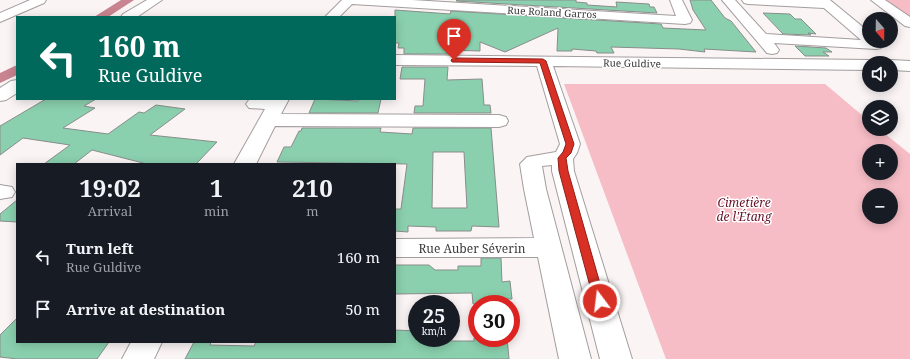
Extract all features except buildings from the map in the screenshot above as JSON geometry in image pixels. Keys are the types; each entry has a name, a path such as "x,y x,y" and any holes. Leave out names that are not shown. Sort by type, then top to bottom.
{"main road":[{"path":"0,18 40,0"},
{"path":"19,16 54,0"},
{"path":"130,16 156,0"},
{"path":"333,16 349,0"},
{"name":"Rue Roland Garros","path":"349,0 685,20 676,0"},
{"path":"728,0 785,64"},
{"path":"748,0 825,2 862,33"},
{"path":"877,0 910,23"},
{"path":"360,12 371,1"},
{"path":"0,25 16,17"},
{"path":"762,38 862,44"},
{"name":"Rue Guldive","path":"396,60 862,65"},
{"path":"543,61 570,144 567,153 562,158 534,161 530,164 575,359"},
{"path":"898,65 910,66"},
{"path":"0,96 16,86"},
{"path":"255,104 275,108 499,121"},
{"path":"246,163 275,108"},
{"path":"562,158 563,171 616,359"},
{"name":"Rue Auber Séverin","path":"396,248 549,247"},
{"path":"138,359 146,343"}],"green space":[{"path":"877,0 910,0 910,23 898,15 898,12 894,12"},
{"name":"Cimetière de l'Étang","path":"564,84 825,84 862,115 862,136 888,136 898,144 862,144 862,180 898,180 898,144 910,154 910,359 666,359"}],"waterway":[{"path":"102,16 129,0"},
{"path":"0,79 16,70"}],"route":[{"path":"454,60 543,61 570,144 567,153 562,158 563,171 600,301"}]}
